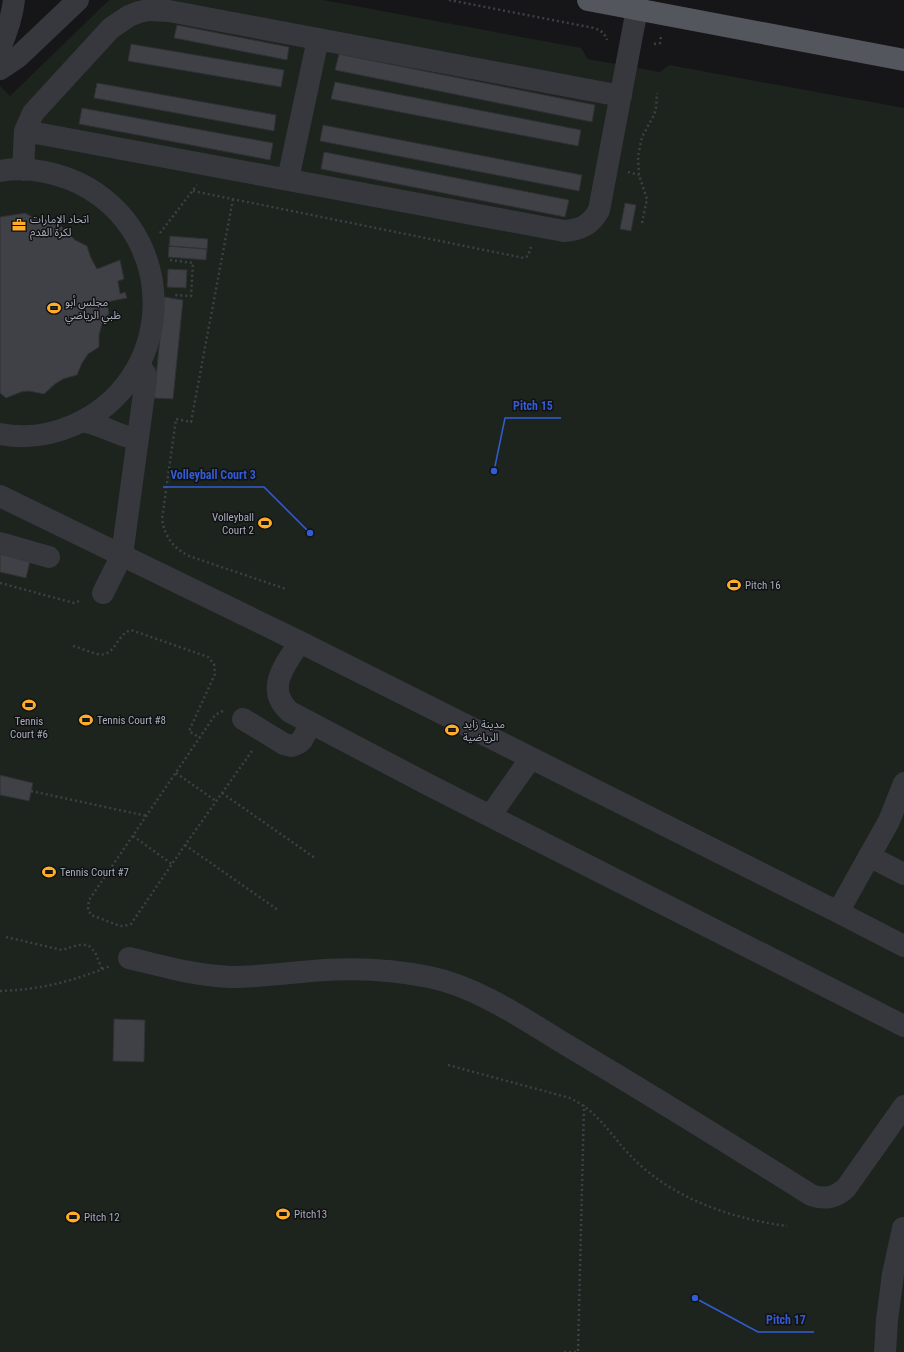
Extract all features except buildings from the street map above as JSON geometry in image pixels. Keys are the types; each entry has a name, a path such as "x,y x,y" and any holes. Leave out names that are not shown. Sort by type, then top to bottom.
{"main road":[{"path":"588,0 904,60"}],"street":[{"path":"0,48 9,27 14,0"},
{"path":"0,69 18,57 78,0"},
{"path":"25,131 564,231 573,230 589,224 595,218 599,210 637,9"},
{"path":"0,434 25,436 45,434 64,429 96,413 109,403 130,379 139,365 146,348 154,312 152,280 144,252 136,235 125,219 96,193 80,183 43,171 7,166 37,108 112,28 129,16 149,10 169,11 621,96"},
{"path":"288,179 318,39"},
{"path":"103,593 122,555 146,379 145,373 139,365"},
{"path":"82,421 98,424 121,435 137,439"},
{"path":"0,496 300,642 904,946"},
{"path":"0,543 49,557"},
{"path":"300,642 280,676 278,684 277,692 280,700 284,707 290,712 490,816 904,1026"},
{"path":"243,719 284,744 292,746 302,740 311,723"},
{"path":"490,816 531,758"},
{"path":"838,912 889,821 904,783"},
{"path":"869,856 904,874"},
{"path":"129,958 197,974 219,976 241,977 341,969 396,972 432,978 471,991 492,1001 560,1041 818,1198 833,1197 846,1188 904,1106"},
{"path":"885,1352 887,1320 893,1274 903,1228"}],"path":[{"path":"449,0 594,28 604,34 607,38 607,44"},
{"path":"642,223 647,199 639,175 638,156 642,137 654,115 657,93"},
{"path":"144,252 198,184"},
{"path":"193,191 526,258 529,255 536,225"},
{"path":"233,199 192,422 176,419 162,519 163,528 173,546 189,556 286,589"},
{"path":"0,583 74,603 82,600 87,593 101,598 103,593"},
{"path":"73,646 97,654 105,654 115,648 123,633 134,630 208,657 214,664 215,674 189,731 200,738"},
{"path":"243,719 229,711 222,711 214,715 200,738 89,900 88,910 91,915 120,926 132,924 185,845 265,732"},
{"path":"176,773 216,801"},
{"path":"31,791 147,816"},
{"path":"222,793 315,858"},
{"path":"133,836 172,864"},
{"path":"185,845 278,910"},
{"path":"6,936 62,950 78,945 89,946 95,952 102,969"},
{"path":"0,991 47,987 72,980 129,958"},
{"path":"448,1065 570,1098 584,1105 598,1116 628,1152 662,1181 681,1193 701,1203 743,1218 787,1226"},
{"path":"564,1352 578,1352 584,1105"}],"shaded area":[{"name":"مدينة زايد الرياضية","path":"109,0 323,0 581,48 588,59 660,72 669,65 904,108 904,1352 0,1352 0,86 10,96"}],"place":[{"name":"اتحاد الإمارات لكرة القدم","path":"19,225"},
{"name":"مجلس أبو ظبي الرياضي","path":"54,308"},
{"name":"Pitch 15","path":"494,471"},
{"name":"Volleyball Court 2","path":"265,523"},
{"name":"Volleyball Court 3","path":"310,533"},
{"name":"Pitch 16","path":"734,585"},
{"name":"Tennis Court #6","path":"29,705"},
{"name":"Tennis Court #8","path":"86,720"},
{"name":"مدينة زايد الرياضية","path":"452,730"},
{"name":"Tennis Court #7","path":"49,872"},
{"name":"Pitch13","path":"283,1214"},
{"name":"Pitch 12","path":"73,1217"},
{"name":"Pitch 17","path":"695,1298"}]}
